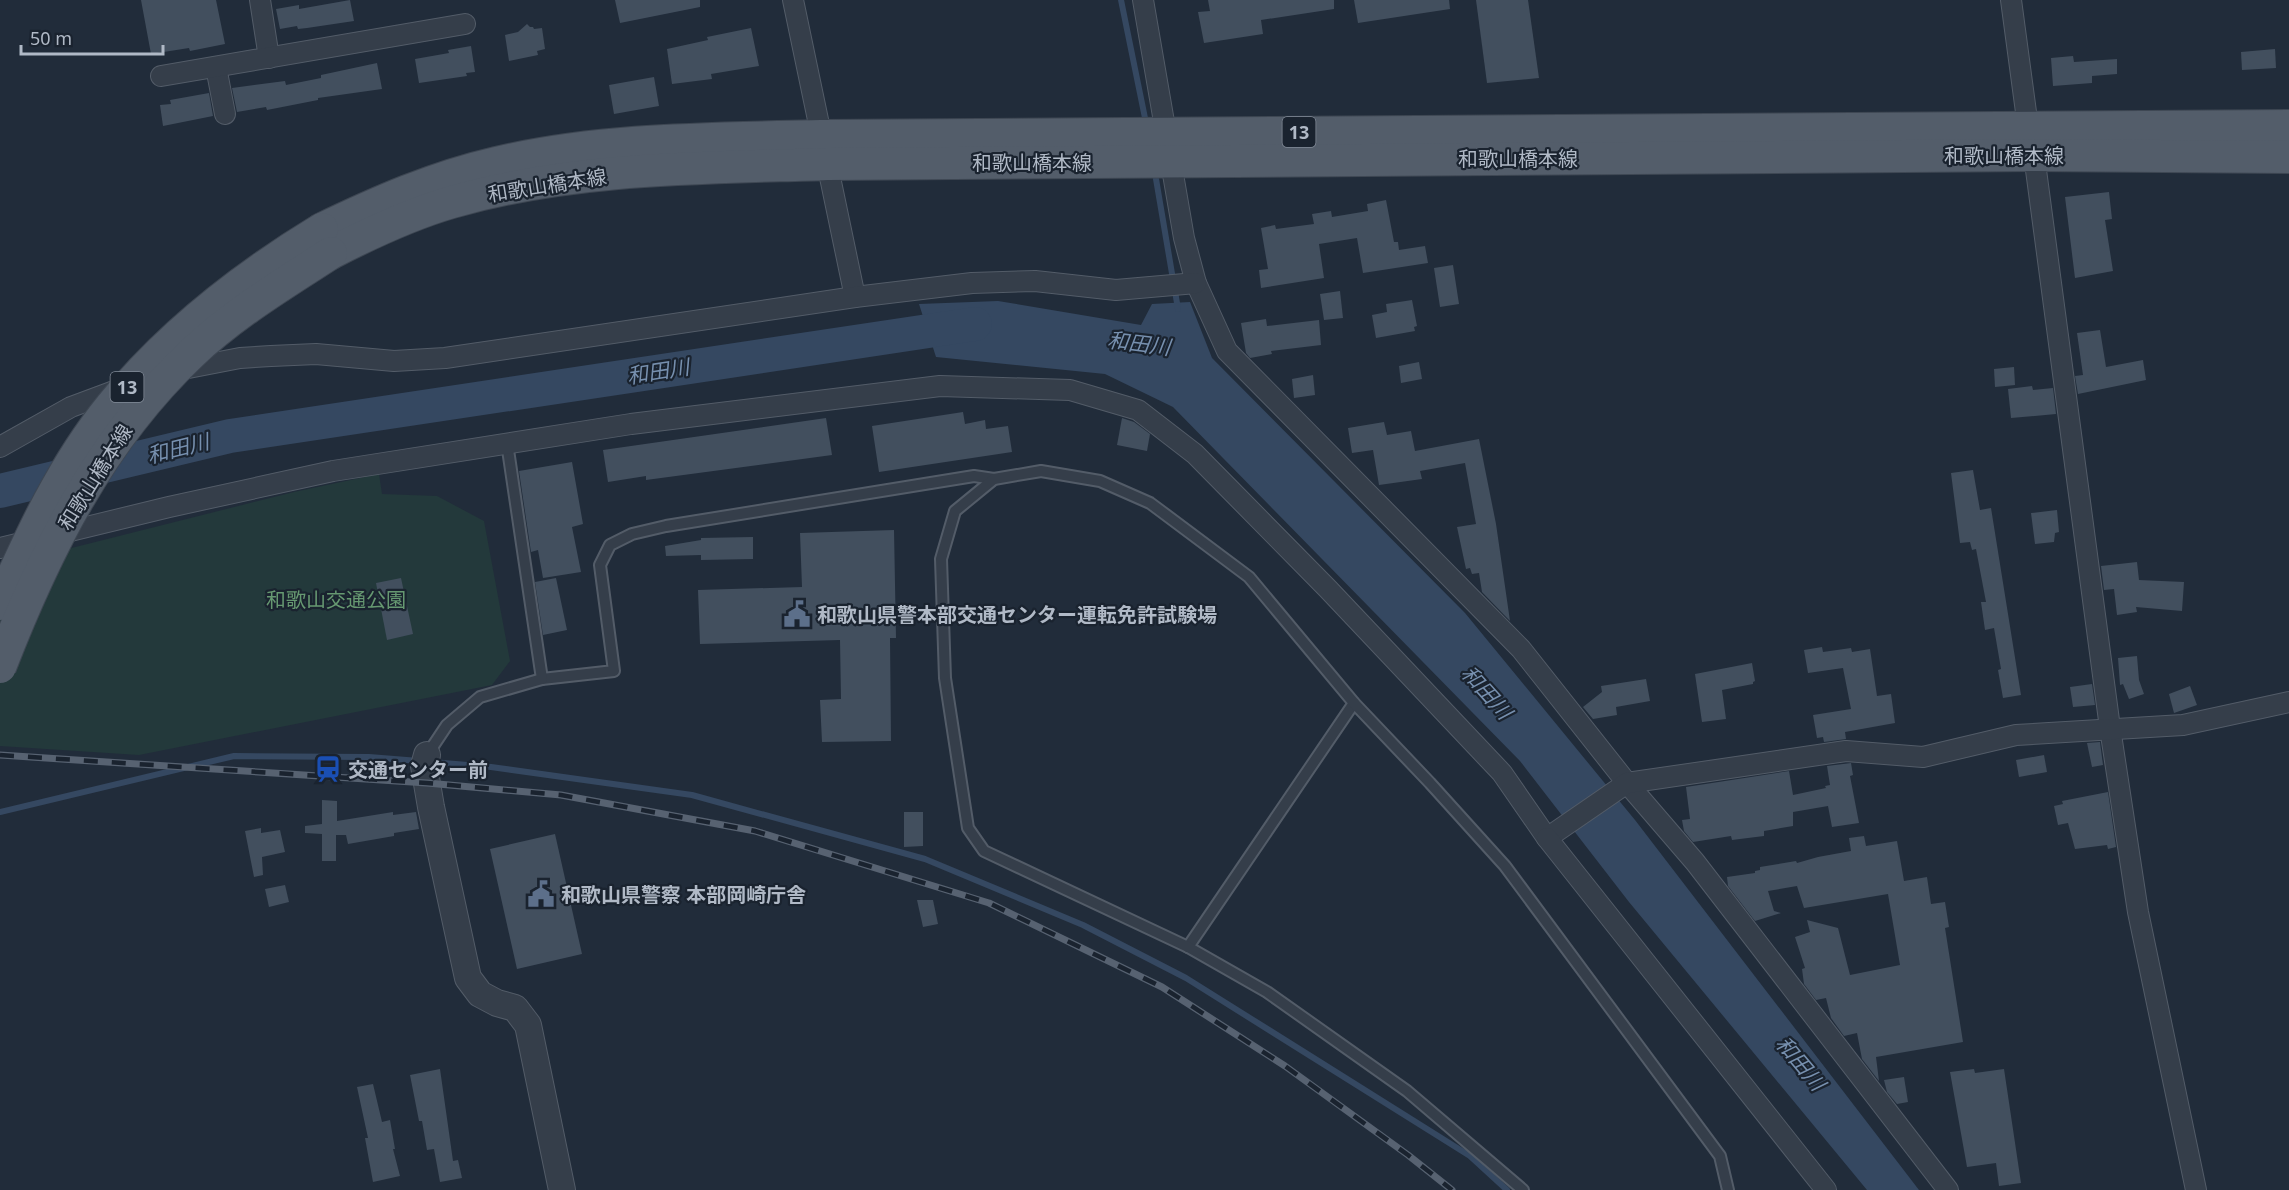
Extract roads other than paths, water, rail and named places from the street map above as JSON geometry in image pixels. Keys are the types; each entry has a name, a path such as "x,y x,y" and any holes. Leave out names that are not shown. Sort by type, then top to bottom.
{"main road":[{"name":"和歌山橋本線","path":"0,667 45,559 82,491 114,441 153,393 192,353 369,207 418,187 497,163 600,146 824,150 2031,141 2289,126"},
{"name":"和歌山橋本線","path":"2031,141 2289,157"},
{"name":"和歌山橋本線","path":"0,604 43,512 68,468 110,407 145,367 184,328 236,285 327,241"}],"street":[{"path":"260,0 269,57"},
{"path":"793,0 855,297"},
{"path":"1143,0 1184,238 1196,283 1227,351 1521,650 1627,783 1695,862 1948,1190"},
{"path":"2011,0 2110,728 2138,912 2196,1190"},
{"path":"161,76 465,24"},
{"path":"216,67 225,114"},
{"path":"0,447 71,407 150,378 210,362 316,354 394,361 445,358 855,297 983,283 1035,281 1116,290 1196,283"},
{"path":"0,548 169,507 333,471 631,424 940,386 1070,390 1138,410 1195,453 1502,773 1826,1190"},
{"path":"1551,836 1627,783 1846,751 1923,757 2016,735 2183,725 2289,702"},
{"path":"427,755 424,766 431,807 468,978 480,994 515,1008 528,1025 562,1190"}],"lane":[{"path":"507,443 542,679"},
{"path":"427,755 447,726 480,697 542,679 614,671 600,565 610,545 632,534 666,526 974,476 994,479 1041,471 1100,481 1150,503 1249,577 1354,703 1506,866 1720,1156 1728,1190"},
{"path":"994,479 955,511 941,559 945,678 968,828 984,851 1188,947 1268,992 1407,1091 1523,1190"},
{"path":"1188,947 1354,703"}],"water":[{"path":"998,301 1141,325 1152,304 1190,302 1212,358 1465,613 1635,820 1919,1190 1867,1190 1629,902 1520,761 1173,407 1105,374 936,357 919,304"}],"waterway":[{"path":"1121,0 1145,118"},
{"path":"1156,179 1178,309"},
{"name":"和田川","path":"0,491 230,436 975,324"},
{"path":"0,812 234,756 369,757 419,761"},
{"path":"432,762 491,767 692,795 925,859 1083,925 1186,978 1470,1156 1507,1190"}],"railway":[{"path":"0,755 427,783 561,795 755,831 989,903 1162,987 1285,1066 1408,1155 1452,1190"}],"place":[{"name":"和歌山県警本部交通センター運転免許試験場","path":"797,614"},
{"name":"交通センター前","path":"328,769"},
{"name":"和歌山県警察 本部岡崎庁舎","path":"541,894"}],"park label":[{"name":"和歌山交通公園","path":"336,599"}]}
